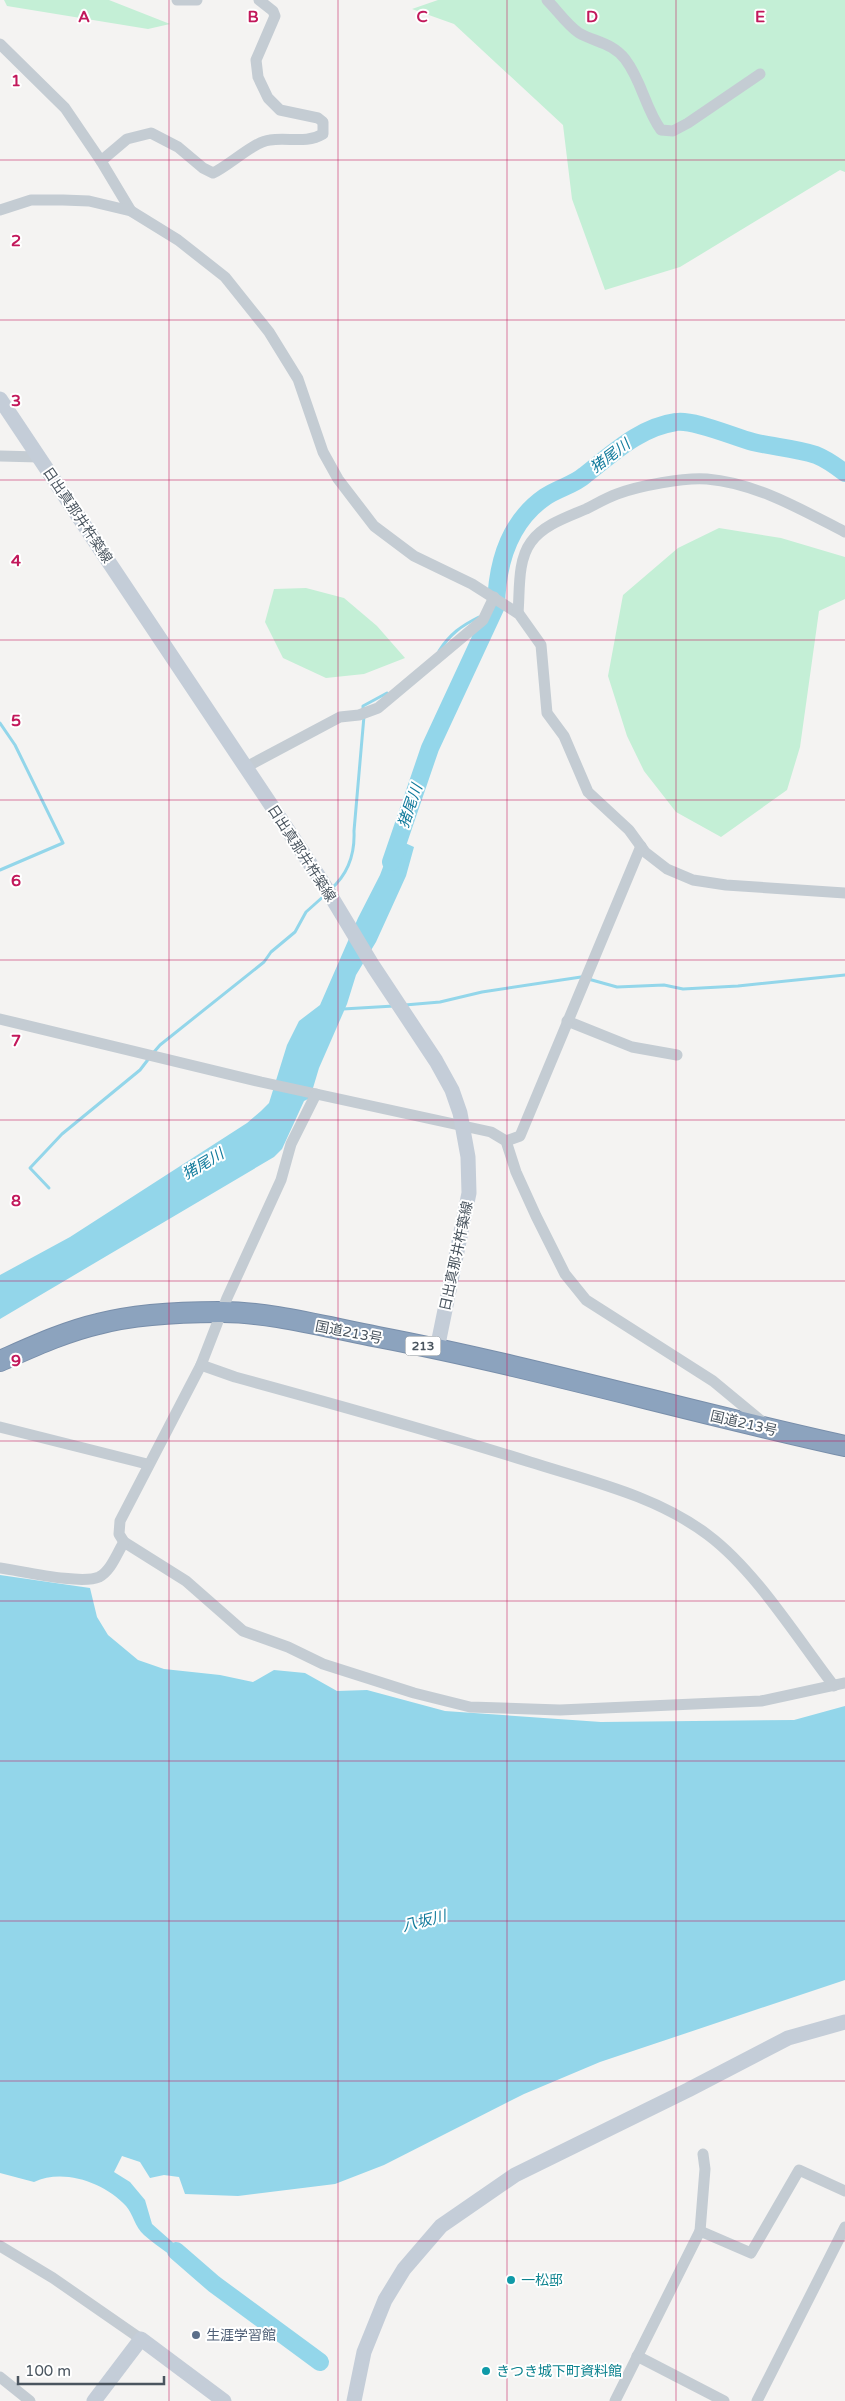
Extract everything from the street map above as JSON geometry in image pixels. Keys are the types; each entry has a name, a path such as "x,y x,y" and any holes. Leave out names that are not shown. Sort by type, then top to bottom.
{"highway":[{"name":"国道213号","path":"0,1362 51,1339 97,1324 168,1314 221,1312 277,1318 437,1349 772,1430 842,1449"}],"main road":[{"name":"日出真那井杵築線","path":"0,399 323,883 452,1090 468,1157 469,1193 437,1349"},
{"path":"354,2401 364,2352 385,2300 404,2269 441,2226 514,2175 688,2090 788,2038 845,2022"},
{"path":"100,2399 141,2339 224,2401"}],"street":[{"path":"177,0 197,0"},
{"path":"101,161 127,139 151,133 178,147 202,168 213,173 227,166 259,144 270,140 316,138 323,134 323,122 318,118 280,110 268,98 258,77 256,60 275,16 273,11 258,0"},
{"path":"547,0 579,33 603,41 626,59 641,84 654,120 661,130 673,131 688,123 760,74"},
{"path":"0,44 65,108 101,161 131,211"},
{"path":"0,210 31,200 63,200 89,201 131,211 178,240 225,277 244,298 269,332 298,379 320,444 338,479 374,526 414,556 472,584 518,612 541,645 547,713 564,736 588,792 629,830 646,852 667,869 693,880 726,885 814,889 845,893"},
{"path":"0,456 39,457"},
{"path":"518,612 521,573 525,553 531,542 542,530 617,494 680,480 706,479 739,485 774,498 845,532"},
{"path":"246,767 340,717 359,715 378,708 483,620 494,597"},
{"path":"506,1141 520,1136 641,846"},
{"path":"0,1019 261,1082 491,1132 506,1141 516,1172 536,1216 566,1274 586,1300 713,1381 772,1430"},
{"path":"568,1021 632,1047 677,1055"},
{"path":"201,1365 235,1377 450,1437 616,1489 683,1518 722,1546 758,1586 839,1684 761,1701 560,1710 470,1707 414,1693 323,1664 288,1647 243,1631 186,1581 124,1542 119,1534 120,1521 147,1464 201,1365 221,1312 281,1180 291,1144 316,1094"},
{"path":"0,1426 147,1464"},
{"path":"0,1568 84,1580 99,1577 107,1571 124,1542"},
{"path":"615,2401 700,2231 705,2169 704,2154"},
{"path":"700,2231 751,2253 799,2170 845,2192"},
{"path":"757,2401 845,2227"},
{"path":"0,2246 54,2278 141,2339"},
{"path":"637,2356 724,2401"},
{"path":"0,2377 30,2401"}],"green space":[{"path":"4,0 109,0 170,24 148,29 7,6"},
{"path":"438,0 845,0 845,172 840,170 680,267 605,290 572,199 563,125 454,24 412,9"},
{"path":"719,528 781,538 845,557 845,599 819,611 800,747 787,790 721,837 676,812 644,771 627,736 608,676 623,595 678,548"},
{"path":"306,588 344,598 377,626 405,658 364,674 326,678 283,658 265,622 274,589"}],"water":[{"path":"394,838 414,847 406,876 376,942 356,975 347,1004 319,1068 310,1098 304,1101 282,1149 274,1157 0,1319 0,1275 70,1237 247,1123 269,1103 287,1045 299,1021 320,1005 358,918 380,875"},
{"name":"八坂川","path":"0,1575 90,1588 97,1617 108,1635 138,1660 164,1669 220,1675 253,1682 274,1670 305,1673 337,1691 367,1690 445,1711 601,1722 794,1720 845,1706 845,1980 600,2062 524,2094 384,2165 335,2184 238,2196 185,2194 179,2177 164,2175 150,2178 140,2162 122,2156 114,2172 130,2182 145,2200 152,2224 196,2263 191,2269 144,2235 126,2206 95,2184 70,2177 58,2176 34,2182 0,2173"}],"waterway":[{"name":"猪尾川","path":"391,862 430,748 496,606 499,574 507,545 522,519 533,507 545,497 581,478 627,442 650,429 676,422 693,423 753,442 816,455 845,473"},
{"path":"439,651 456,631 479,617"},
{"path":"363,710 363,706 387,693"},
{"path":"331,889 346,870 352,855 364,716"},
{"path":"0,723 15,745 63,843 0,870"},
{"path":"154,1052 160,1045 264,962 271,952 295,932 306,912 325,895"},
{"path":"405,1005 440,1002 482,992 581,977 617,987 664,985 683,989 738,986 845,975"},
{"path":"343,1009 394,1006"},
{"path":"49,1188 30,1168 62,1134 140,1070 150,1057"},
{"path":"176,2251 214,2284 320,2362"}],"place":[{"name":"一松邸","path":"511,2280"},
{"name":"生涯学習館","path":"196,2335"},
{"name":"きつき城下町資料館","path":"486,2371"}]}
